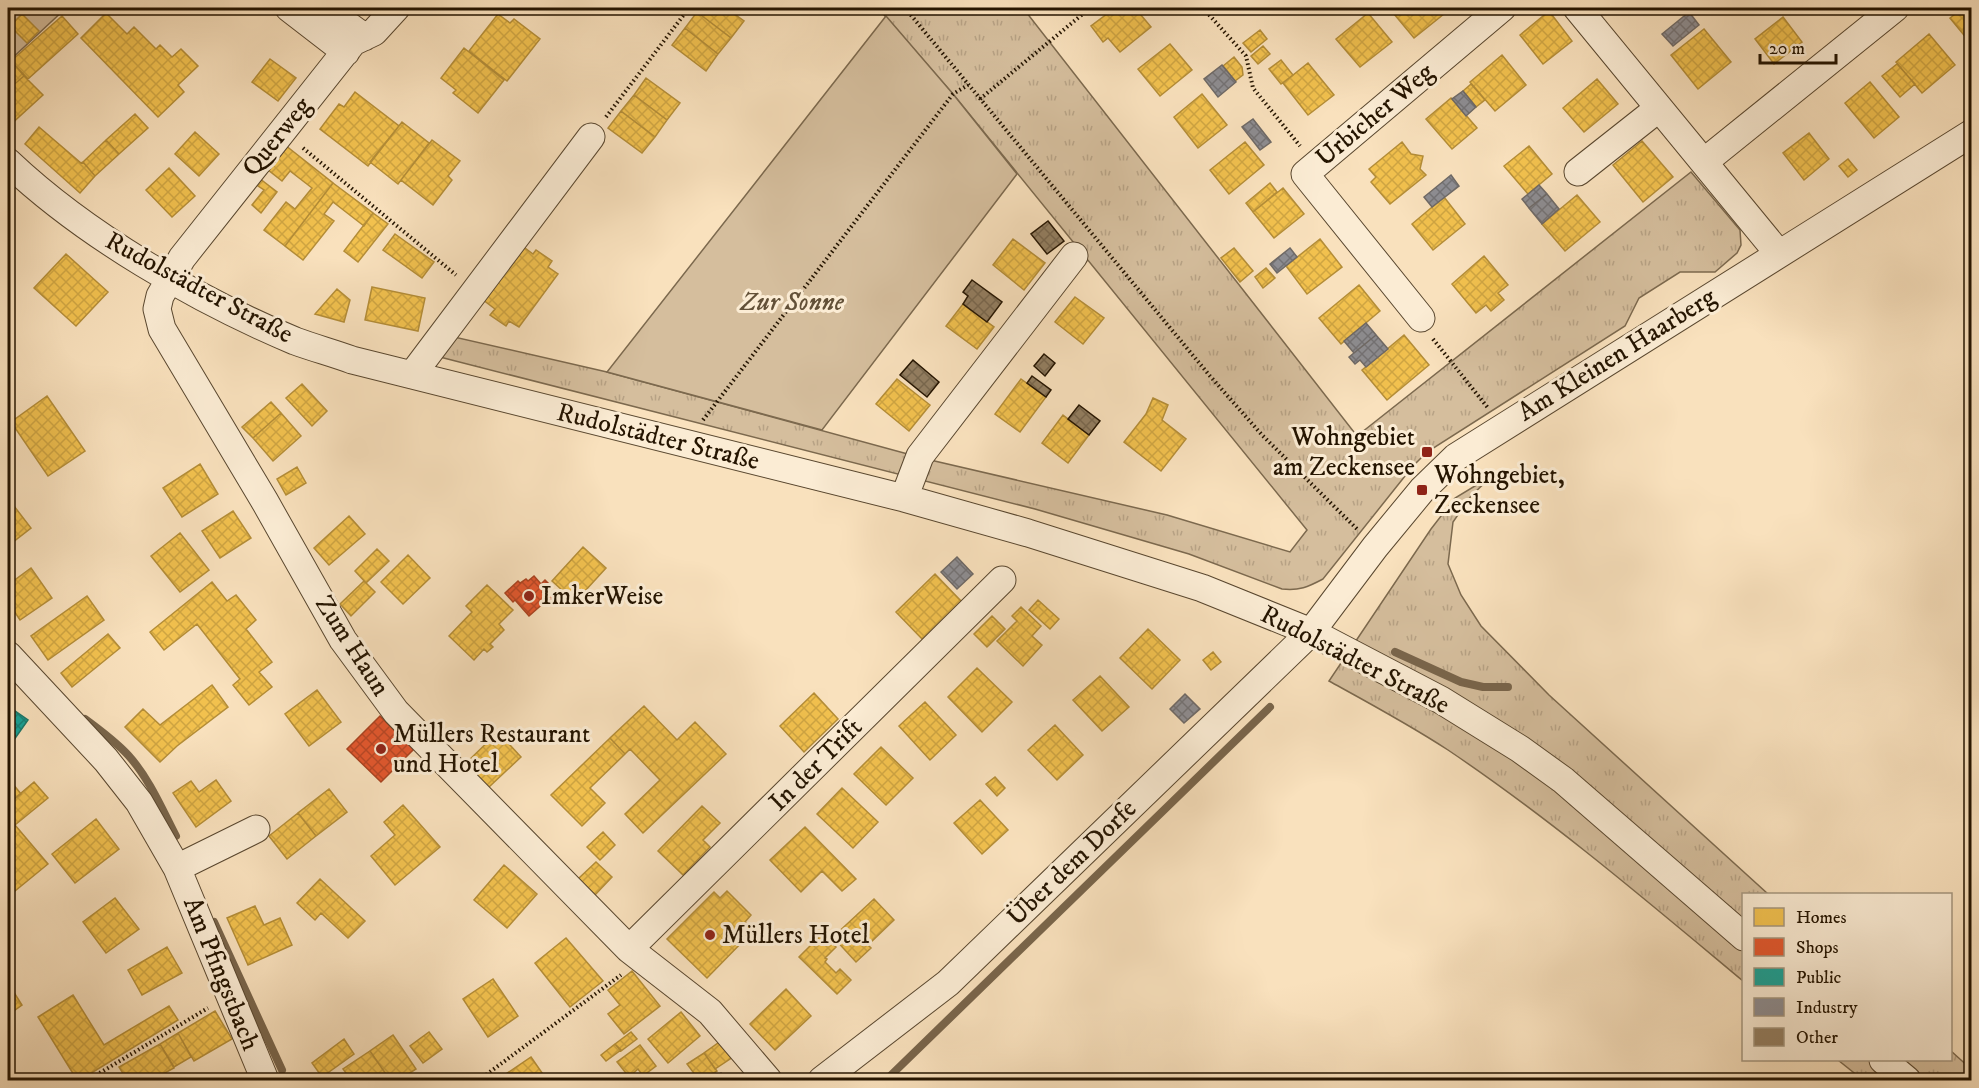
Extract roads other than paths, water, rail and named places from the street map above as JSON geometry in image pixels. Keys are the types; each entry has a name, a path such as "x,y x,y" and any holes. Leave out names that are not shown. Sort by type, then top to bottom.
{"street":[{"path":"289,8 355,45"},
{"path":"324,8 355,45"},
{"name":"Querweg","path":"170,278 182,258 282,130 355,45 374,32 396,8"},
{"name":"Urbicher Weg","path":"1421,318 1311,170 1502,8"},
{"path":"1577,8 1779,254"},
{"path":"1704,162 1895,8"},
{"path":"1578,172 1659,108"},
{"name":"Am Kleinen Haarberg","path":"1311,632 1375,547 1422,490 1456,457 1971,133"},
{"path":"412,375 591,137"},
{"name":"Rudolstädter Straße","path":"8,162 62,209 104,238 170,278 257,324 298,342 352,360 903,498 1028,533 1202,588 1311,632 1403,680 1520,749 1563,780 1661,863 1742,936"},
{"path":"903,498 921,456 1074,256"},
{"name":"Zum Haun","path":"170,278 160,296 157,309 162,329 264,500 343,640 396,712 629,950 710,1012 768,1080"},
{"name":"In der Trift","path":"629,950 1002,580"},
{"name":"Über dem Dorfe","path":"822,1080 948,983 1311,632"},
{"name":"Am Pfingstbach","path":"8,655 106,760 139,802 177,868 265,1080"},
{"name":"Am Pfingstbach","path":"177,868 256,829"},
{"path":"1885,1061 1907,1080"}],"waterway":[{"path":"1395,652 1461,682 1483,687 1508,687"},
{"path":"886,1080 1270,707"},
{"path":"85,719 118,745 136,764 155,794 176,836"},
{"path":"214,922 282,1070"}],"place":[{"name":"Wohngebiet am Zeckensee","path":"1427,452"},
{"name":"Wohngebiet, Zeckensee","path":"1422,490"},
{"name":"ImkerWeise","path":"529,596"},
{"name":"Müllers Restaurant und Hotel","path":"381,749"},
{"name":"Müllers Hotel","path":"710,935"}],"park label":[{"name":"Zur Sonne","path":"792,302"}]}
